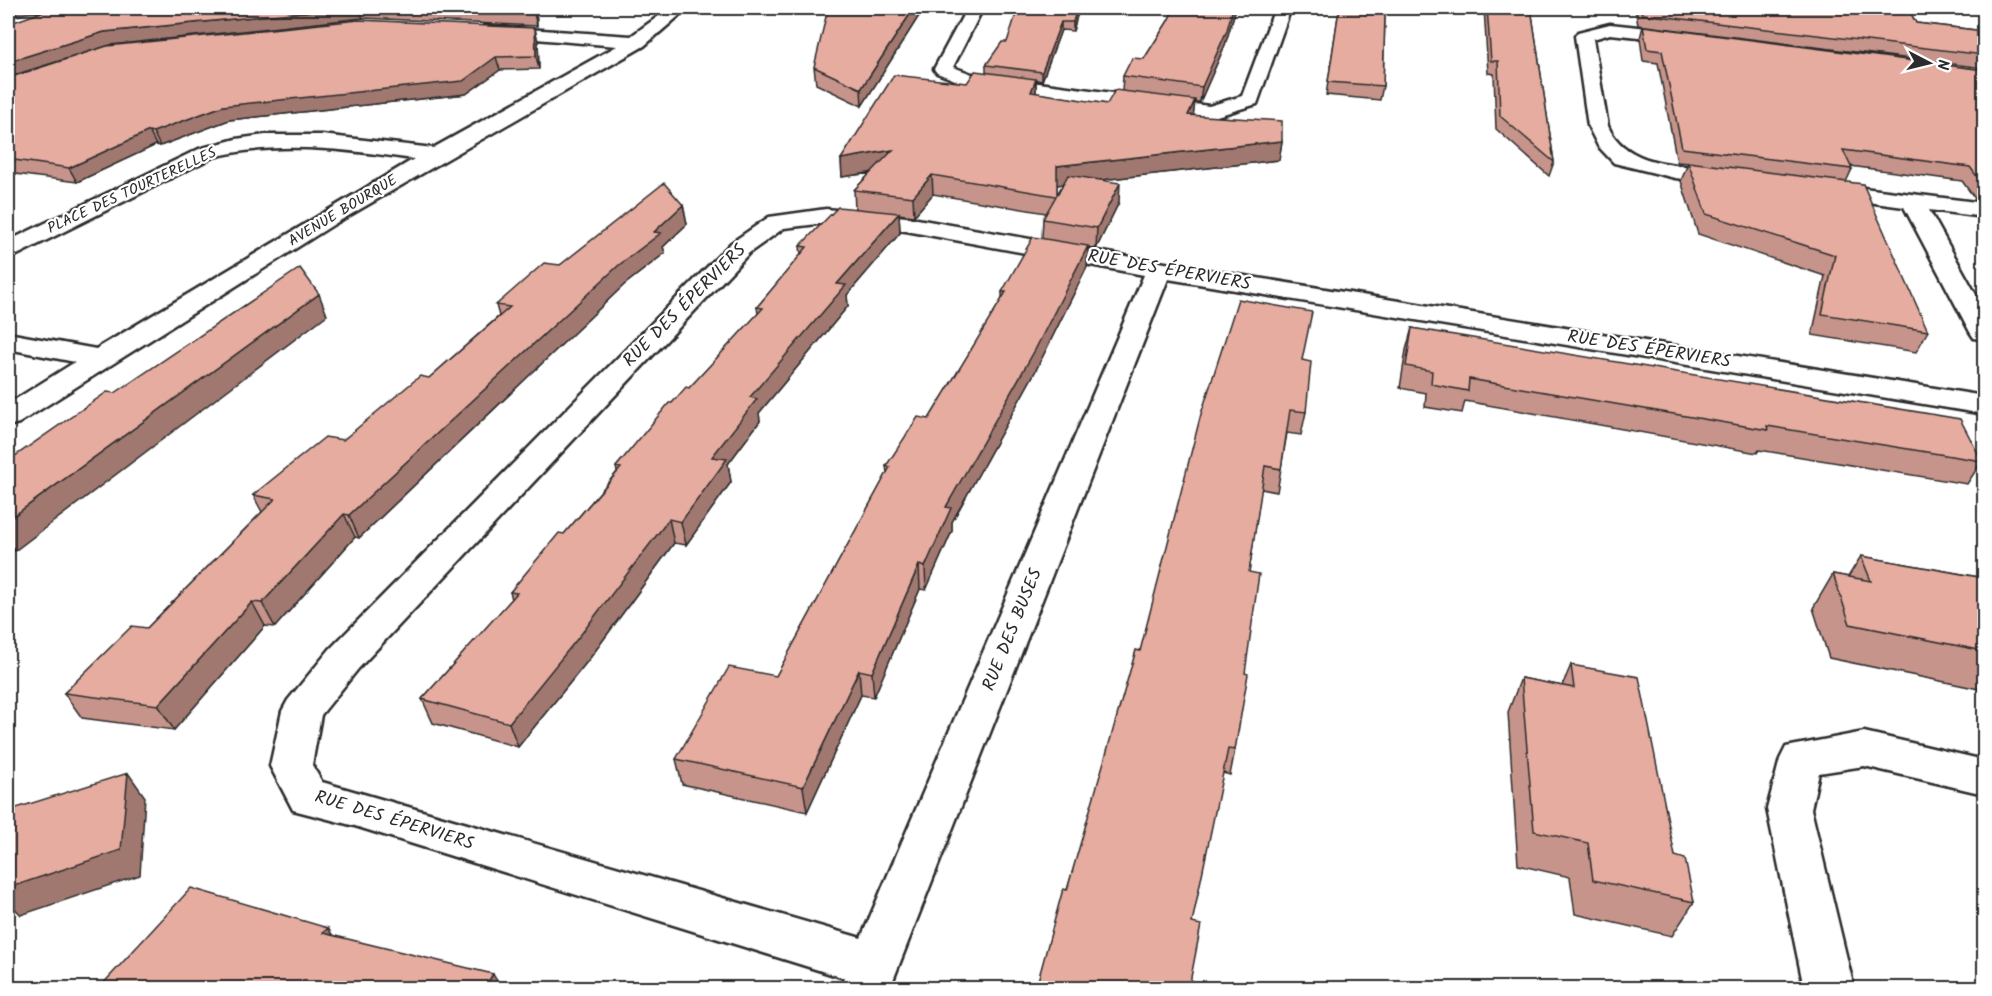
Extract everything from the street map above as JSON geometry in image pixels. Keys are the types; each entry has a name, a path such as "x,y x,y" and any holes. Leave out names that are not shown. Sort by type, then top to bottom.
{"street":[{"name":"AVENUE BOURQUE","path":"8,417 99,358 437,155 638,42 680,8"},
{"path":"975,8 943,69 968,78 1210,112 1250,100 1283,8"},
{"path":"475,29 638,42"},
{"path":"1704,39 1610,29 1584,36 1598,126 1605,142 1622,158 1675,171 1747,180"},
{"name":"PLACE DES TOURTERELLES","path":"8,250 206,153 239,143 275,139 315,140 437,155"},
{"path":"1806,188 1984,210"},
{"path":"1913,202 1984,332"},
{"name":"RUE DES ÉPERVIERS","path":"870,977 355,808 309,797 291,766 302,711 344,659 740,248 777,222 826,216 906,224 1159,270 1984,405"},
{"name":"RUE DES BUSES","path":"870,977 1159,270"},
{"path":"8,341 99,358"},
{"path":"1829,988 1790,809 1801,759 1864,749 1984,777"}],"building":[{"path":"53,8 342,8 104,32 8,62 8,24"},
{"path":"397,8 534,8 534,14"},
{"path":"828,8 914,8 861,89 814,67"},
{"path":"1018,8 1077,8 1073,22 1061,22 1042,72 986,65 1002,42 1007,42"},
{"path":"1174,8 1233,8 1227,30 1202,87 1123,76 1132,58 1144,59"},
{"path":"1341,8 1386,8 1383,86 1328,82"},
{"path":"1487,8 1531,8 1554,162 1500,116 1498,61 1491,61"},
{"path":"1641,8 1908,8 1916,23 1984,31 1984,55 1642,14"},
{"path":"359,20 535,28 536,56 496,57 463,81 223,106 153,132 149,131 69,168 8,159 8,78 107,46"},
{"path":"1643,26 1984,70 1984,186 1970,167 1843,150 1852,169 1682,148 1662,51 1647,49"},
{"path":"975,71 1036,79 1031,92 1107,104 1115,90 1195,100 1188,115 1282,121 1282,141 1057,166 1057,195 1068,175 1120,183 1097,228 1043,219 1056,196 932,175 913,197 854,190 893,150 841,159 894,75 967,83"},
{"path":"1688,162 1863,184 1928,331 1822,314 1835,255 1706,214"},
{"path":"664,183 683,205 654,232 661,233 619,265 349,515 344,514 262,603 252,602 158,705 64,693 132,626 147,628 275,499 253,495 325,437 343,440 420,376 429,378 510,307 496,305 544,263 560,265"},
{"path":"838,207 899,213 837,284 846,285 750,397 757,399 712,457 727,459 681,522 669,519 582,633 509,723 422,699 517,593 510,592 559,533 564,534 621,468 616,467 669,403 672,403 686,387 689,388 763,308 757,307 807,247 800,246"},
{"path":"1033,237 1088,246 1035,350 946,507 951,508 925,567 919,565 872,673 859,670 803,787 676,759 729,667 776,676 890,467 886,466 918,417 929,419 1006,292 1002,292"},
{"path":"300,268 319,294 8,520 8,461 107,392 115,393"},
{"path":"1238,299 1312,312 1302,360 1311,362 1306,412 1290,410 1281,469 1265,466 1249,572 1259,574 1245,673 1248,674 1235,750 1228,749 1192,923 1201,925 1189,988 1036,988 1063,889 1067,890 1136,650 1140,651 1201,414"},
{"path":"1412,328 1960,419 1982,461 1767,426 1768,430 1469,379 1468,391 1431,384 1432,371 1406,366"},
{"path":"1861,556 1984,578 1984,651 1850,624 1833,574 1871,581"},
{"path":"1571,665 1639,677 1675,856 1685,859 1694,902 1593,880 1588,843 1534,831 1521,678 1574,688"},
{"path":"128,773 121,850 8,888 8,839 13,809"},
{"path":"191,888 328,928 323,933 493,974 484,988 99,988"}],"waterway":[{"path":"8,18 40,8"}]}
